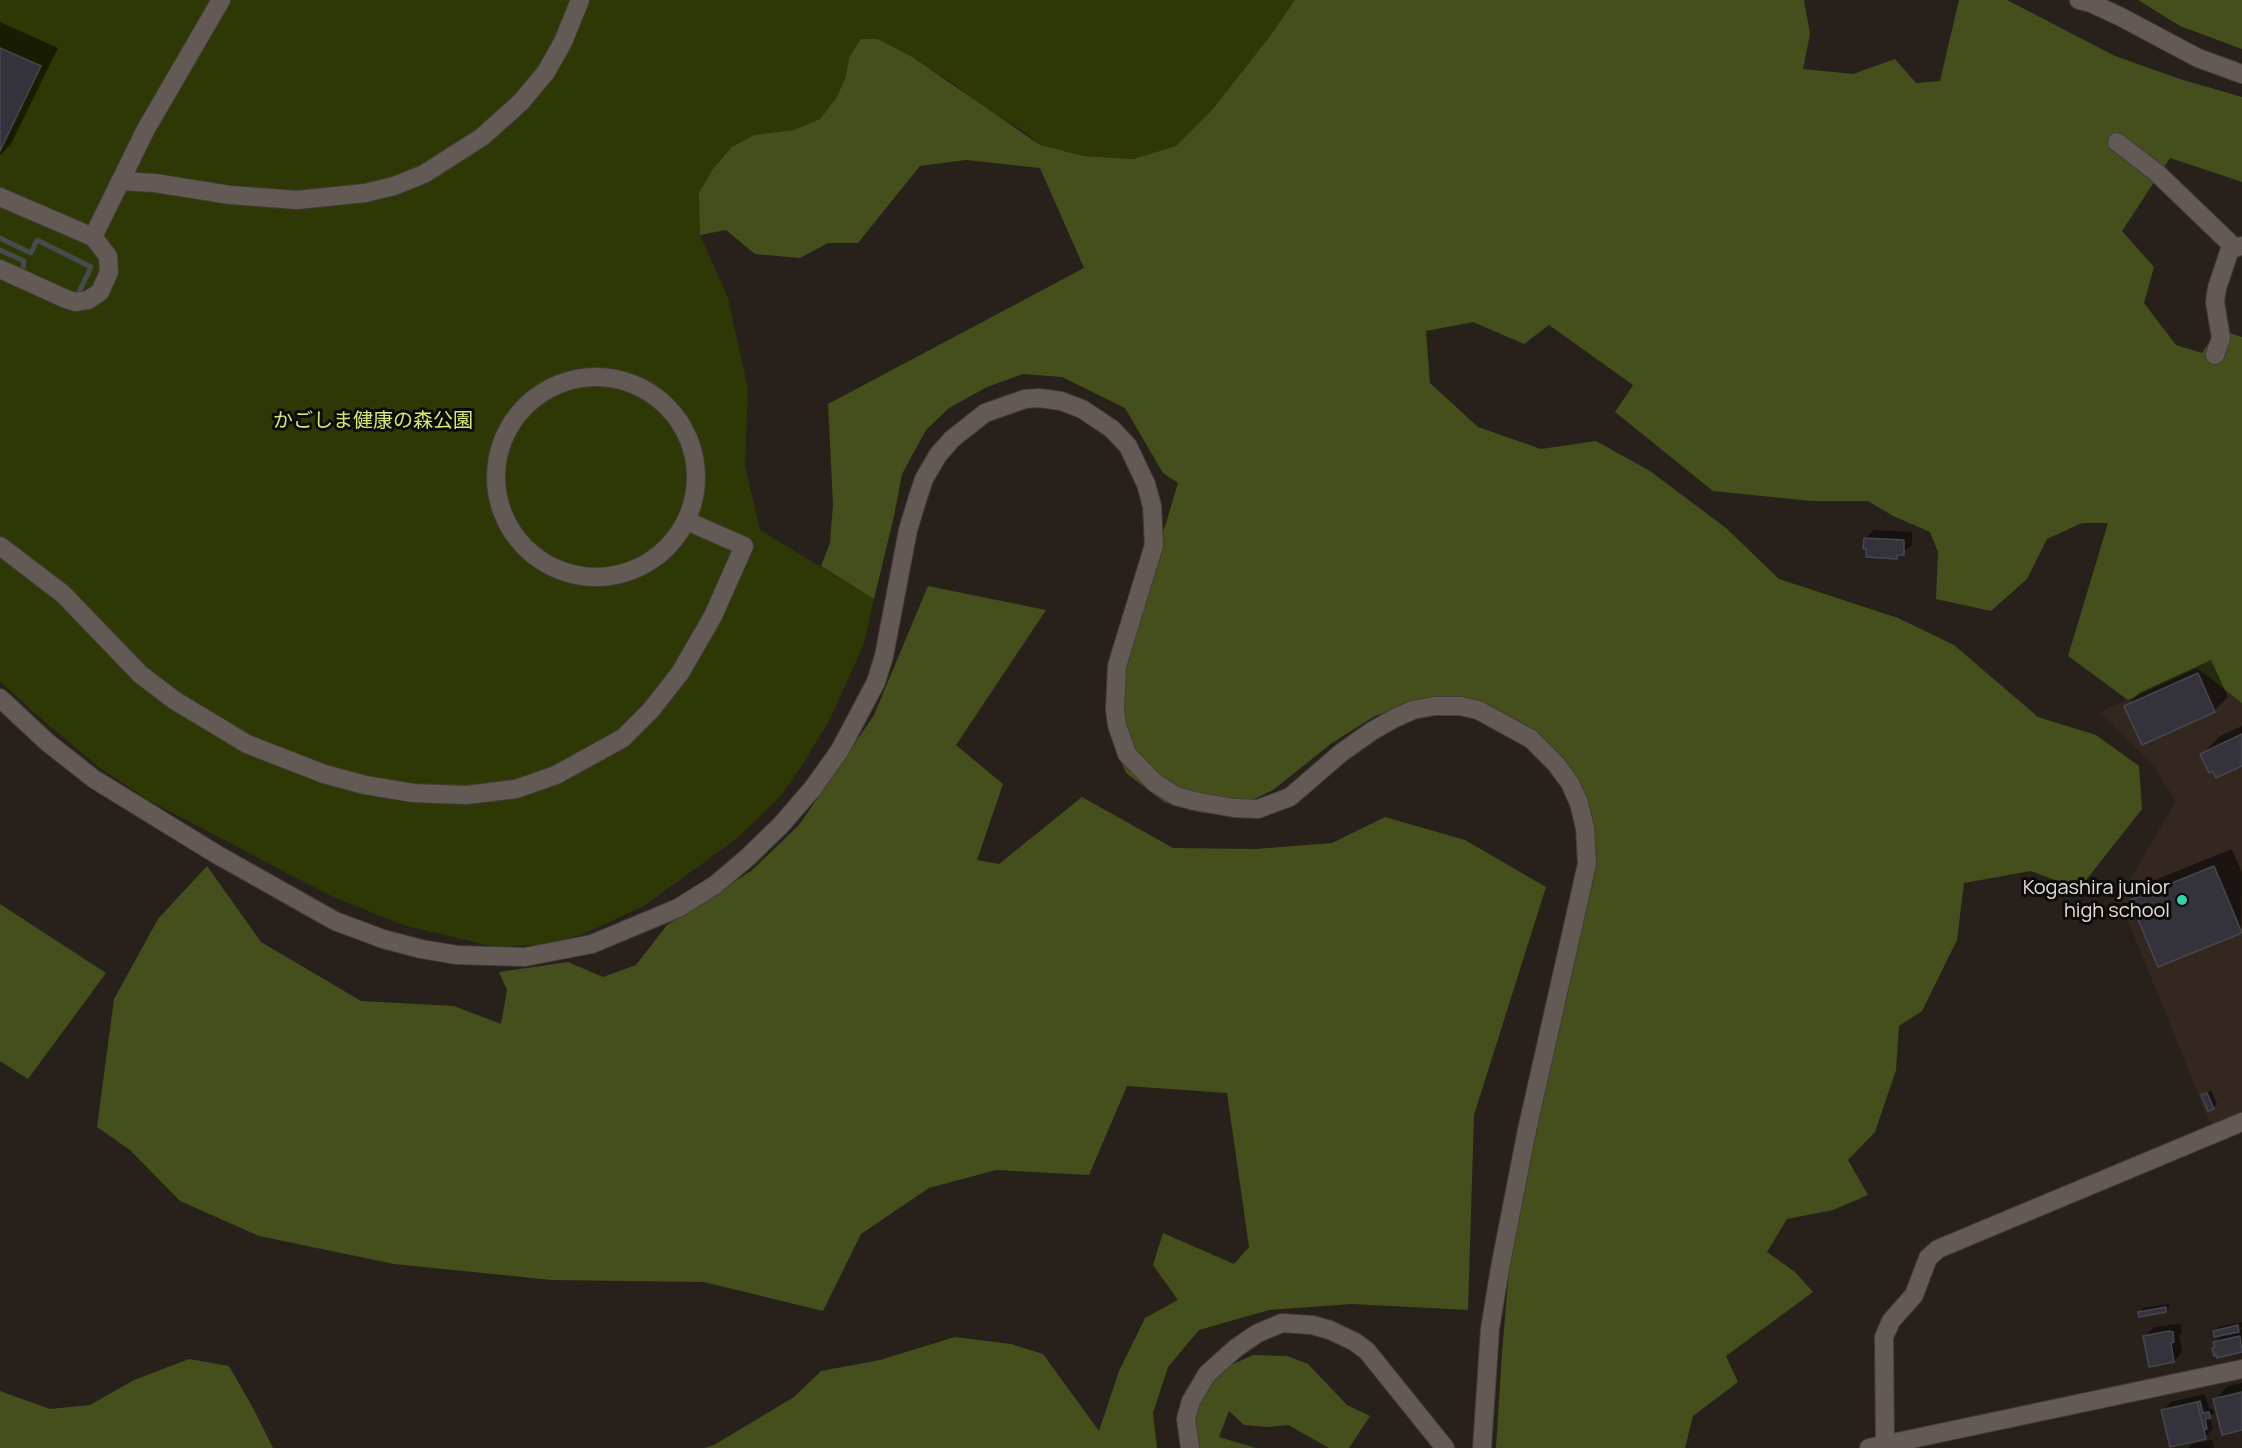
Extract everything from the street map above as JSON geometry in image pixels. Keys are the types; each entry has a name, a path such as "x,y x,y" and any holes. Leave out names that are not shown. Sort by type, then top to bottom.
{"street":[{"path":"93,237 152,118 221,0"},
{"path":"120,181 155,183 230,195 297,200 365,194 394,186 424,174 482,137 521,102 546,72 563,42 580,0"},
{"path":"2079,0 2121,16 2198,58 2242,74"},
{"path":"2117,142 2157,173 2238,247"},
{"path":"0,197 93,237 108,256 110,272 100,292 88,300 75,302 0,269"},
{"path":"2215,355 2221,338 2215,302 2217,288 2230,249 2238,247"},
{"path":"603,377 632,384 655,396 674,412 689,436 696,460 696,493 689,522 654,559 626,574 600,578 579,577 555,569 528,551 510,530 500,512 495,486 497,457 503,436 512,418 550,387 576,378 603,377"},
{"path":"0,698 47,742 94,779 216,855 335,921 382,939 458,955 525,957 592,945 678,908 715,885 781,825 813,788 840,750 876,682 884,656 909,530 918,497 924,478 938,455 952,439 986,413 1025,399 1040,398 1061,401 1082,409 1112,429 1128,446 1146,484 1152,506 1154,545 1117,666 1115,710 1117,725 1127,754 1155,783 1176,796 1194,801 1234,808 1258,809 1290,797 1341,753 1395,718 1413,710 1434,706 1460,706 1478,710 1531,740 1563,773 1579,803 1585,828 1587,864 1527,1130 1500,1268 1490,1329 1482,1448"},
{"path":"0,546 63,594 140,674 174,700 247,744 324,774 365,785 413,793 466,795 516,789 556,775 623,738 651,710 680,673 713,616 744,546 689,522"},
{"path":"2242,1122 1938,1249 1928,1258 1914,1295 1891,1321 1884,1337 1877,1446 2242,1369"},
{"path":"1190,1448 1186,1419 1191,1401 1207,1374 1236,1348 1258,1333 1282,1323 1296,1323 1330,1330 1367,1351 1445,1448"}],"shaded area":[{"name":"Kogashira junior high school","path":"2197,668 2242,703 2242,1114 2216,1125 2209,1121 2122,906 2121,894 2176,801 2154,767 2101,712"}],"green space":[{"name":"かごしま健康の森公園","path":"0,0 1295,0 1213,109 1176,146 1133,159 1083,156 1040,145 1025,132 986,109 954,84 914,58 878,39 849,58 846,76 837,97 820,119 794,130 754,136 700,235 728,298 748,389 745,466 760,530 874,599 864,644 829,721 802,765 781,796 736,839 644,906 581,935 550,944 495,947 403,925 329,895 148,800 99,767 0,681"},
{"path":"1295,0 1804,0 1810,34 1803,69 1853,74 1895,59 1916,83 1940,81 1959,0 2007,0 2115,56 2180,79 2242,97 2242,182 2170,158 2122,231 2154,267 2144,303 2176,345 2202,353 2218,329 2242,337 2242,703 2197,668 2128,700 2068,656 2108,523 2082,523 2047,539 2027,579 1991,611 1936,599 1938,552 1930,532 1893,516 1868,501 1811,501 1713,491 1615,412 1633,385 1549,325 1524,344 1473,322 1426,331 1430,383 1478,427 1541,449 1596,441 1650,471 1726,528 1779,579 1898,618 1954,645 2038,717 2096,735 2139,766 2142,809 2079,889 2031,871 1964,883 1957,940 1922,1011 1899,1026 1896,1070 1875,1132 1848,1160 1868,1195 1833,1210 1787,1219 1767,1252 1795,1272 1813,1292 1726,1356 1738,1382 1693,1416 1685,1448 1496,1448 1523,1105 1537,1057 1578,874 1578,833 1567,795 1520,722 1464,697 1421,701 1375,716 1332,743 1273,790 1254,799 1202,813 1164,802 1126,773 1112,739 1109,677 1166,523 1178,483 1163,473 1125,408 1062,377 1023,374 987,387 949,408 926,430 902,474 874,599 821,566 830,543 833,504 828,404 1084,268 1040,168 966,160 920,166 858,243 828,243 800,258 755,254 726,230 700,235 699,193 713,169 732,147 754,135 794,130 820,119 837,97 846,76 849,58 861,39 878,39 914,58 1040,145 1083,156 1133,159 1176,146 1213,109"},
{"path":"2138,0 2242,0 2242,49 2180,26"},
{"path":"928,586 1046,610 956,745 1003,784 977,860 999,864 1082,797 1173,848 1256,849 1332,843 1385,817 1465,840 1546,887 1474,1115 1468,1310 1352,1304 1269,1310 1199,1330 1168,1367 1153,1413 1157,1448 704,1448 714,1445 794,1397 821,1371 880,1360 955,1337 1011,1344 1043,1354 1099,1431 1119,1371 1145,1318 1178,1300 1153,1265 1163,1233 1234,1264 1249,1247 1227,1093 1127,1086 1089,1175 996,1170 929,1188 861,1234 823,1311 704,1282 552,1280 394,1264 259,1236 180,1201 130,1150 97,1127 114,999 158,919 207,866 261,942 361,1001 454,1006 501,1024 507,990 499,972 568,962 603,977 636,965 667,925 751,871 799,825 874,715"},
{"path":"0,904 106,973 28,1079 0,1061"},
{"path":"1253,1355 1287,1356 1308,1364 1347,1405 1370,1416 1349,1448 1329,1448 1288,1425 1268,1427 1244,1425 1229,1411 1219,1437 1256,1448 1191,1448 1190,1421 1213,1378 1231,1365"},
{"path":"189,1359 229,1366 273,1448 0,1448 0,1391 50,1409 90,1405 134,1380"}],"building":[{"path":"0,48 41,66 0,151"},
{"path":"1864,538 1904,540 1904,555 1897,555 1897,559 1866,557 1866,549 1863,549"},
{"path":"2198,673 2215,712 2142,745 2124,706"},
{"path":"2242,734 2242,766 2216,778 2213,771 2209,773 2200,754"},
{"path":"2214,866 2242,933 2158,967 2130,900"},
{"path":"2207,1093 2214,1109 2208,1111 2201,1095"},
{"path":"2166,1307 2166,1312 2139,1317 2138,1312"},
{"path":"2238,1325 2239,1332 2214,1337 2213,1331"},
{"path":"2173,1332 2174,1342 2171,1343 2174,1362 2149,1367 2143,1336"},
{"path":"2240,1336 2242,1352 2217,1358 2216,1355 2214,1356 2213,1342"},
{"path":"2242,1392 2242,1430 2222,1435 2213,1399"},
{"path":"2200,1401 2203,1413 2209,1412 2211,1418 2205,1419 2207,1429 2204,1430 2197,1402"},
{"path":"2197,1402 2206,1439 2170,1447 2161,1410"}],"waterway":[{"path":"0,238 31,253 37,240 91,267 76,298"},
{"path":"0,250 24,261 22,274"}],"place":[{"name":"Kogashira junior high school","path":"2182,900"}]}
